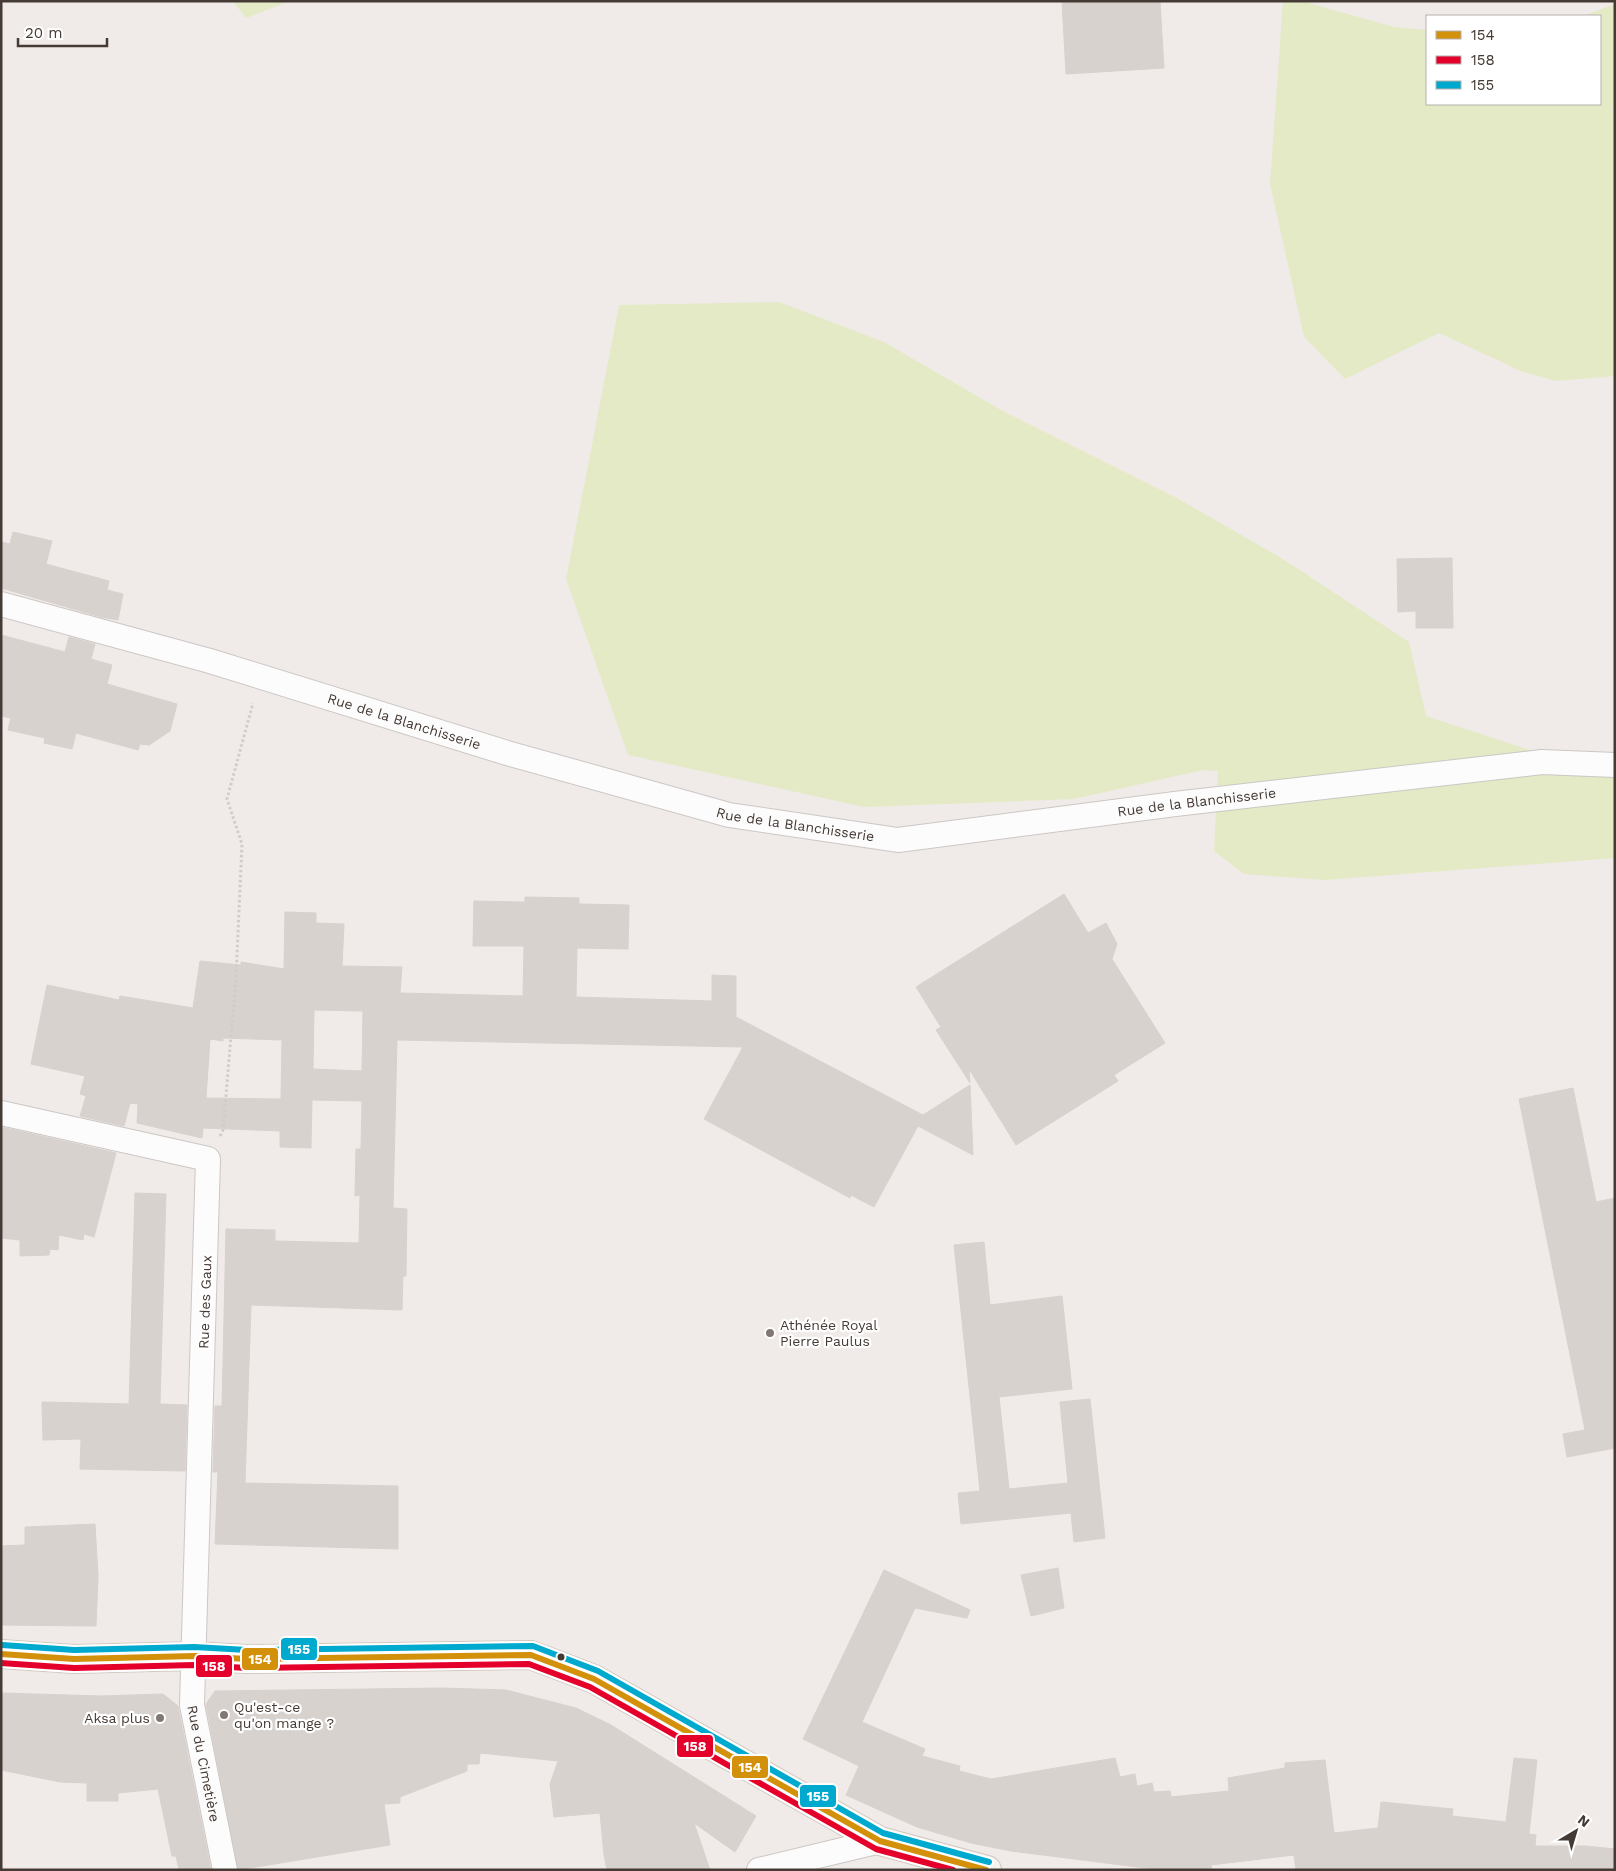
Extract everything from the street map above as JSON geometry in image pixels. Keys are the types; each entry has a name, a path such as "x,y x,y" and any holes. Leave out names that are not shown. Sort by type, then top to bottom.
{"main road":[{"path":"1,1654 74,1659 194,1656 247,1659 531,1655 594,1678 880,1841 987,1870"}],"street":[{"name":"Rue de la Blanchisserie","path":"1,604 210,661 507,753 729,815 898,840 1174,804 1542,762 1615,765"},
{"path":"1,1113 208,1159"},
{"name":"Rue des Gaux","path":"194,1656 208,1159"},
{"name":"Rue du Cimetière","path":"194,1656 192,1705 225,1870"},
{"path":"759,1870 880,1841"}],"path":[{"path":"208,1159 224,1130 241,884 242,844 227,799 261,678"}],"green space":[{"path":"233,1 290,1 246,18"},
{"path":"1283,1 1302,1 1394,27 1426,30 1426,105 1601,105 1601,15 1586,15 1615,4 1615,376 1556,381 1523,372 1439,333 1345,379 1304,337 1270,184"},
{"path":"779,302 884,342 1001,410 1177,498 1283,559 1409,642 1426,716 1615,778 1615,858 1325,880 1244,874 1214,851 1218,771 1203,770 1074,799 864,807 628,755 566,579 619,305"}],"building":[{"path":"1062,1 1160,1 1164,68 1066,74"},
{"path":"13,532 52,541 46,564 109,581 107,590 123,594 118,620 101,617 1,588 1,542 10,544"},
{"path":"1452,558 1453,628 1416,628 1416,611 1398,612 1397,559"},
{"path":"1,635 65,652 69,637 95,644 91,659 112,665 107,684 177,704 170,731 149,745 140,744 138,750 76,733 72,749 44,743 45,738 8,730 11,718 1,716"},
{"path":"1064,894 1088,933 1106,923 1117,944 1112,959 1165,1043 1114,1075 1118,1081 1016,1145 969,1069 970,1083 936,1030 941,1027 916,987"},
{"path":"525,897 579,898 579,904 629,905 628,949 577,948 576,997 712,1001 712,975 736,976 736,1017 923,1115 970,1085 973,1155 918,1126 874,1207 851,1195 850,1198 704,1119 743,1047 397,1040 393,1208 407,1209 406,1276 403,1276 402,1310 251,1305 245,1483 398,1486 398,1549 215,1544 218,1472 213,1472 215,1406 222,1406 226,1229 275,1230 275,1241 359,1243 360,1195 355,1196 356,1149 361,1149 362,1101 312,1100 311,1148 280,1147 280,1131 203,1128 202,1138 137,1123 138,1104 130,1103 124,1126 80,1116 86,1096 80,1094 85,1076 31,1064 47,985 119,1000 120,996 193,1008 200,961 241,965 241,962 284,969 285,912 316,913 316,923 344,924 342,966 402,967 400,993 523,996 524,946 473,946 474,901 525,902","holes":["314,1010 363,1011 362,1071 313,1069","223,1038 282,1040 281,1099 206,1098 210,1039 223,1041"]},
{"path":"1573,1088 1596,1202 1615,1198 1615,1448 1567,1457 1563,1434 1585,1430 1519,1099"},
{"path":"1,1127 116,1153 94,1237 84,1234 83,1240 59,1235 58,1250 50,1249 49,1255 20,1256 20,1240 1,1238"},
{"path":"135,1193 166,1194 160,1404 187,1405 185,1471 80,1469 81,1439 43,1440 42,1402 129,1404"},
{"path":"984,1242 990,1305 1062,1296 1072,1389 999,1397 1009,1489 1068,1483 1060,1402 1090,1399 1105,1538 1074,1542 1071,1513 961,1524 958,1493 980,1491 954,1245"},
{"path":"95,1524 98,1576 96,1626 1,1625 1,1546 25,1545 25,1527"},
{"path":"1058,1568 1064,1608 1031,1616 1021,1575"},
{"path":"884,1570 970,1610 967,1618 915,1608 862,1722 925,1749 922,1756 960,1766 959,1771 991,1779 1115,1758 1120,1777 1135,1774 1137,1786 1152,1783 1154,1792 1170,1791 1171,1797 1229,1791 1228,1778 1285,1768 1285,1763 1325,1760 1334,1833 1378,1828 1381,1802 1453,1809 1452,1816 1506,1822 1514,1758 1537,1760 1529,1834 1536,1835 1535,1846 1585,1846 1615,1849 1615,1870 1296,1870 1294,1855 1211,1865 1212,1870 1161,1870 1011,1851 971,1843 917,1827 846,1795 859,1766 803,1739"},
{"path":"442,1688 506,1690 576,1708 611,1725 756,1816 735,1852 694,1823 710,1870 607,1870 600,1813 554,1817 550,1784 558,1761 480,1753 479,1764 467,1764 467,1771 400,1797 400,1803 384,1804 390,1845 238,1870 206,1704 215,1691"},
{"path":"1,1693 101,1696 163,1694 178,1706 211,1870 179,1870 176,1856 172,1856 158,1789 118,1793 118,1801 87,1801 87,1783 60,1782 1,1770"}],"transit line":[{"name":"155","path":"2,1645 74,1650 194,1647 247,1650 533,1646 598,1671 883,1833 989,1862"},
{"name":"154","path":"1,1654 74,1659 194,1656 247,1659 531,1655 594,1679 880,1841 986,1870"},
{"name":"158","path":"1,1663 74,1668 194,1665 247,1668 529,1664 590,1687 876,1849 953,1870"}],"place":[{"name":"Athénée Royal Pierre Paulus","path":"770,1333"},
{"name":"Qu'est-ce qu'on mange ?","path":"224,1715"},
{"name":"Aksa plus","path":"160,1718"}]}
